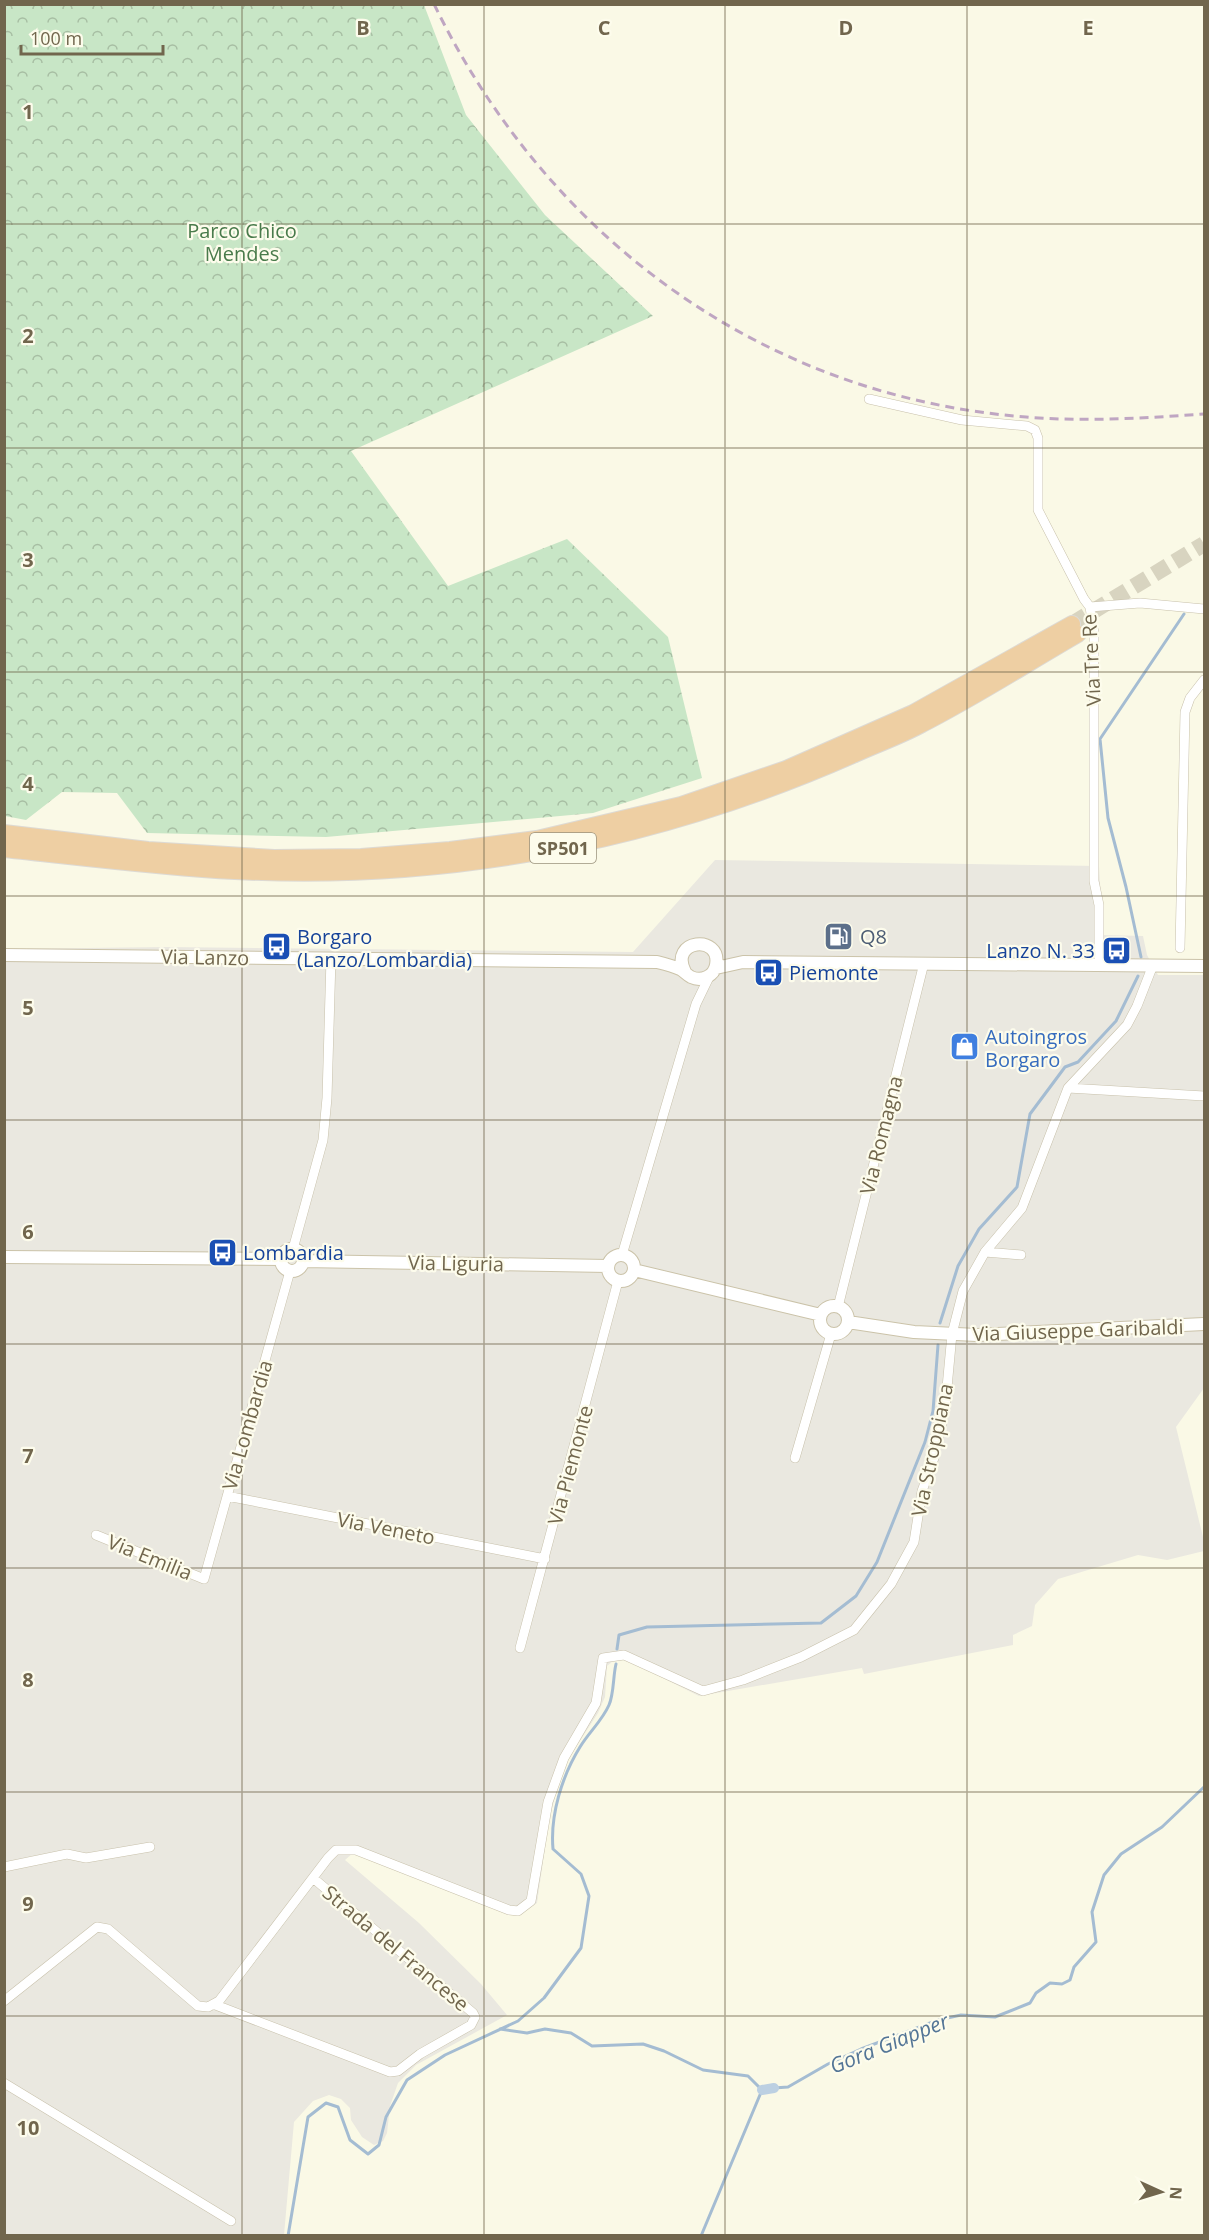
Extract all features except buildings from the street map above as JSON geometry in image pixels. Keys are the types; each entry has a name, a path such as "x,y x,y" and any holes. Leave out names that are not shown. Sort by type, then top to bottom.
{"highway":[{"name":"SP501","path":"4,833 148,850 274,858 361,857 450,850 537,839 681,805 786,769 913,714 1075,629 921,725 790,783 682,819 579,845 455,864 359,872 236,871 4,849"}],"street":[{"name":"Via Tre Re","path":"868,399 963,420 1027,426 1035,430 1038,438 1038,510 1090,607 1094,633 1094,881 1099,904 1099,964"},
{"path":"1090,607 1140,603 1204,609"},
{"path":"1180,948 1185,712 1190,698 1204,680"},
{"path":"696,1004 696,992 681,962 684,951 693,945 703,944 715,953 743,962 1204,966"},
{"name":"Via Lanzo","path":"657,962 684,951"},
{"path":"622,1255 696,1004 713,972 715,953"},
{"name":"Via Lanzo","path":"4,955 657,962 688,974"},
{"path":"293,1249 323,1140 327,1098 331,958"},
{"path":"688,974 700,979 743,962"},
{"name":"Via Romagna","path":"837,1307 924,963"},
{"name":"Via Stroppiana","path":"551,1794 564,1758 596,1702 603,1658 624,1655 703,1691 753,1676 801,1657 854,1630 891,1584 914,1542 922,1491 934,1458 945,1409 952,1334 963,1291 985,1252 1022,1208 1068,1088 1127,1025 1153,965"},
{"path":"1068,1088 1204,1096"},
{"path":"293,1249 300,1252 303,1261 298,1269 290,1271 282,1266 281,1259 284,1252 293,1249"},
{"path":"985,1252 1021,1255"},
{"path":"622,1255 633,1262 634,1270 628,1280 618,1281 611,1277 608,1266 612,1259 622,1255"},
{"path":"4,1257 281,1259"},
{"name":"Via Liguria","path":"303,1261 608,1266"},
{"path":"634,1270 821,1315"},
{"name":"Via Lombardia","path":"204,1579 290,1271"},
{"name":"Via Piemonte","path":"520,1648 618,1281"},
{"path":"837,1307 847,1314 848,1322 843,1331 831,1334 821,1325 821,1315 826,1309 837,1307"},
{"path":"848,1322 914,1332 952,1334"},
{"name":"Via Giuseppe Garibaldi","path":"952,1334 989,1335 1204,1324"},
{"path":"795,1458 831,1334"},
{"name":"Via Veneto","path":"227,1496 545,1559"},
{"name":"Via Emilia","path":"96,1535 204,1579"},
{"name":"Strada del Francese","path":"4,2001 97,1927 108,1929 198,2006 208,2007 219,2001 336,1850 356,1850 509,1910 518,1911 531,1901 534,1891 551,1794"},
{"path":"4,1866 67,1854 86,1858 150,1847"},
{"name":"Strada del Francese","path":"213,2004 390,2072 398,2071 420,2054 471,2025 475,2017 473,2013 313,1878"},
{"path":"4,2083 231,2221"}],"shaded area":[{"path":"715,860 1099,866 1103,935 1143,936 1147,955 1158,975 1204,975 1204,1388 1176,1427 1204,1541 1204,1551 1167,1560 1138,1555 1058,1579 1035,1605 1032,1626 1013,1635 1013,1645 864,1674 862,1668 699,1696 627,1660 620,1658 613,1661 607,1666 605,1697 598,1713 563,1767 549,1820 537,1903 522,1913 353,1853 345,1860 419,1923 481,1984 507,2015 416,2065 398,2083 390,2106 387,2133 383,2141 374,2145 362,2137 351,2120 350,2108 341,2099 329,2095 313,2101 294,2122 284,2235 5,2235 4,949 167,947 633,952"}],"green space":[{"name":"Parco Chico Mendes","path":"4,5 424,5 466,115 545,215 653,316 351,451 448,586 567,539 668,637 702,778 593,813 326,837 147,833 117,793 62,792 26,820 5,816"}],"waterway":[{"path":"1141,957 1108,818 1100,739 1184,614"},
{"path":"940,1323 958,1266 979,1229 1017,1187 1030,1114 1065,1067 1078,1062 1116,1021 1138,976"},
{"path":"617,1649 619,1635 647,1627 821,1623 856,1596 877,1562 925,1442 933,1411 938,1345"},
{"path":"288,2236 308,2117 326,2103 338,2107 350,2140 368,2154 379,2145 386,2117 407,2080 445,2055 518,2021 544,1998 581,1948 589,1896 581,1874 553,1849 553,1823 555,1809 568,1770 580,1747 609,1705 616,1664"},
{"name":"Gora Giapper","path":"774,2088 788,2087 828,2064 861,2049 938,2020 961,2015 995,2017 1030,2003 1036,1993 1050,1983 1062,1984 1070,1980 1074,1967 1096,1942 1092,1912 1104,1875 1121,1854 1162,1827 1204,1787"},
{"name":"Gora Giapper","path":"500,2029 527,2033 545,2029 571,2033 592,2046 643,2044 664,2051 703,2070 748,2076 762,2090 701,2236"},
{"name":"Gora Giapper","path":"762,2090 774,2088"}],"tunnel":[{"path":"1072,624 1204,544"}],"railway":[{"path":"434,4 481,88 538,165 602,233 674,291 754,339 839,377 930,403 1026,417 1071,419 1204,414"}],"place":[{"name":"Q8","path":"839,936"},
{"name":"Borgaro (Lanzo/Lombardia)","path":"276,947"},
{"name":"Lanzo N. 33","path":"1116,950"},
{"name":"Piemonte","path":"768,972"},
{"name":"Autoingros Borgaro","path":"964,1047"},
{"name":"Lombardia","path":"222,1252"}]}
